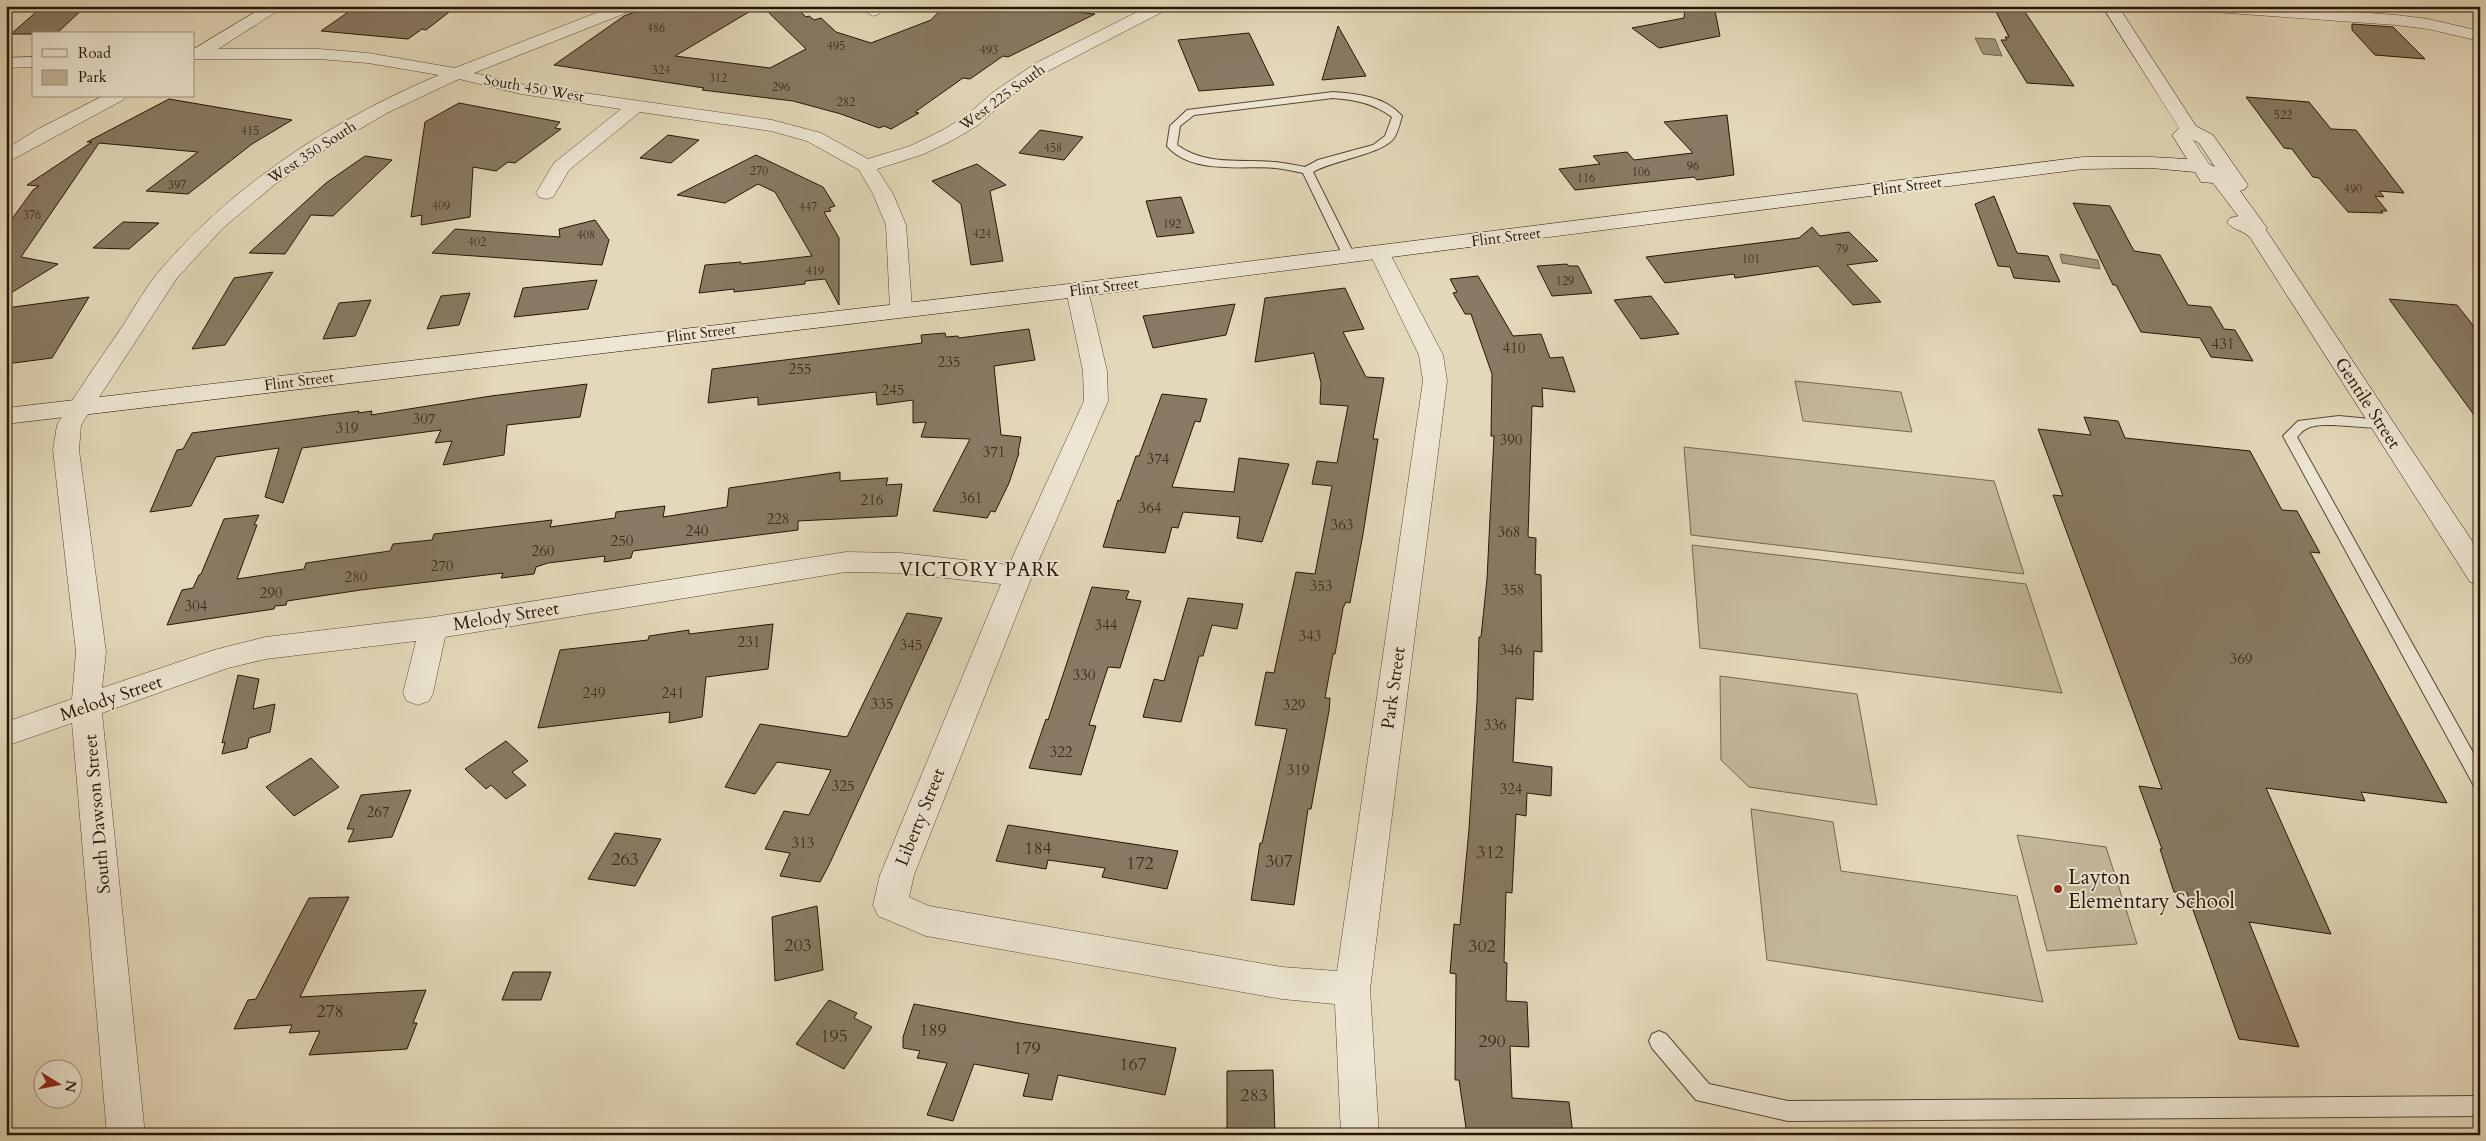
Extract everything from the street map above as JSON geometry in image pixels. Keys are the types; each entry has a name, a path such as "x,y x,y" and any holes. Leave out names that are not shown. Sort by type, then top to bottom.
{"street":[{"path":"195,55 277,6"},
{"name":"West 350 South","path":"79,408 169,274 228,212 285,166 356,122 458,73 551,35 630,6"},
{"name":"West 225 South","path":"866,166 917,150 948,136 973,120 998,97 1042,67 1162,6"},
{"name":"Gentile Street","path":"2110,6 2192,132 2206,139 2256,212 2261,220 2257,229"},
{"path":"2200,6 2396,20 2428,24 2480,36"},
{"name":"South 450 West","path":"195,55 319,54 378,60 458,73 521,89 772,126 814,137 866,166"},
{"path":"6,63 32,62"},
{"path":"6,157 45,133 113,98"},
{"path":"546,193 561,166 638,105"},
{"path":"2192,132 2208,163 2201,167"},
{"name":"Flint Street","path":"6,416 902,309 1077,290 2083,163 2120,162 2201,167"},
{"path":"866,166 883,194 896,225 902,309"},
{"name":"Gentile Street","path":"2201,167 2237,222 2257,229 2480,575"},
{"name":"Park Street","path":"1360,1135 1352,989 1435,381 1431,355 1380,252"},
{"name":"Liberty Street","path":"1077,290 1095,371 1096,400 1018,576 897,875 890,905 926,920 1282,983 1352,989"},
{"name":"South Dawson Street","path":"79,408 70,425 66,450 91,652 86,705 126,1135"},
{"name":"Melody Street","path":"6,734 224,658 266,648 433,628 846,562 901,563 1018,576"},
{"path":"418,693 433,628"}],"lane":[{"path":"1333,95 1360,97 1381,104 1397,116 1390,137 1376,147 1322,162 1307,171 1277,165 1210,163 1182,155 1172,146 1171,134 1178,120 1191,112 1333,95"},
{"path":"1307,171 1349,256"},
{"path":"2381,424 2330,421 2303,424 2290,436 2480,781"},
{"path":"1659,1041 1702,1094 1788,1111 2480,1106"}],"green space":[{"path":"1795,381 1901,392 1912,432 1803,421"},
{"path":"1684,447 1994,481 2024,574 1691,535"},
{"path":"1692,545 2026,584 2062,693 1700,648"},
{"path":"1720,676 1857,694 1877,805 1749,787 1721,760"},
{"path":"1751,809 1833,822 1841,871 2017,896 2043,1002 1767,960"},
{"path":"2017,835 2106,847 2137,944 2047,951"}],"shaded area":[{"path":"1975,38 1995,39 2002,56 1983,54"},
{"path":"2060,254 2098,260 2100,269 2062,263"}],"building":[{"path":"43,6 86,6 58,32 11,34"},
{"path":"357,6 457,6 426,30 422,29 408,39 321,31"},
{"path":"640,6 759,6 675,56 770,68 806,49 762,6 794,6 806,17 809,16 814,20 821,18 836,32 871,43 931,20 944,6 1018,6 1095,14 1008,57 1003,56 970,79 963,78 915,112 919,113 891,129 884,126 879,128 841,114 793,101 702,90 704,88 554,65 624,16 637,11"},
{"path":"1685,6 1714,6 1720,36 1659,48 1632,28 1684,18"},
{"path":"1993,6 2021,6 2074,86 2027,83 2001,40 2007,40 2005,37 2009,37"},
{"path":"2352,24 2393,27 2425,59 2375,55 2352,30"},
{"path":"1338,26 1366,76 1322,80"},
{"path":"1249,33 1274,85 1199,91 1178,40"},
{"path":"2246,97 2309,102 2331,129 2356,130 2404,193 2379,191 2384,197 2375,196 2387,211 2381,211 2383,213 2348,212 2319,178 2313,177 2292,149 2284,148"},
{"path":"169,99 292,120 252,144 188,194 146,191 198,152 99,143 21,257 58,264 6,296 6,227 33,190 39,186 27,185 92,142 87,142"},
{"path":"459,103 560,122 555,128 561,129 515,163 508,162 496,171 473,167 470,217 421,225 422,215 411,217 425,122"},
{"path":"1727,115 1734,175 1697,180 1694,177 1575,190 1559,169 1600,164 1593,156 1627,152 1634,160 1693,153 1664,122"},
{"path":"1040,130 1083,137 1064,160 1019,153"},
{"path":"668,135 699,140 671,163 640,158"},
{"path":"756,155 823,187 835,206 829,208 831,211 824,212 839,238 839,305 825,279 805,281 805,284 762,289 734,292 734,289 699,293 705,265 741,262 741,264 812,256 775,192 758,184 725,203 677,195"},
{"path":"365,156 392,160 333,216 311,215 285,254 249,253 326,183"},
{"path":"977,164 1006,185 990,191 1003,261 971,265 961,204 932,181"},
{"path":"1994,196 2017,253 2048,256 2060,282 2014,278 2010,267 1998,266 1975,204"},
{"path":"1181,197 1194,233 1157,237 1146,201"},
{"path":"2073,203 2110,206 2134,251 2160,255 2188,305 2211,307 2224,329 2235,330 2253,361 2211,357 2200,338 2141,332 2116,285 2113,285"},
{"path":"595,220 609,240 602,265 432,253 455,229 560,237 559,229"},
{"path":"123,222 159,223 129,249 93,248"},
{"path":"1812,227 1820,236 1849,232 1878,261 1847,265 1881,302 1853,305 1818,266 1735,278 1734,274 1665,283 1646,257 1799,238"},
{"path":"1567,264 1569,266 1578,266 1592,293 1552,296 1537,266"},
{"path":"273,272 225,345 192,349 234,278"},
{"path":"1478,276 1513,336 1541,334 1550,358 1563,357 1575,392 1542,388 1543,407 1532,406 1528,537 1536,538 1535,574 1541,575 1542,652 1534,651 1533,700 1516,698 1513,762 1552,767 1551,796 1527,793 1526,816 1516,814 1512,893 1506,892 1504,962 1507,963 1506,1001 1527,1002 1529,1047 1510,1046 1512,1098 1569,1102 1573,1135 1513,1130 1514,1135 1467,1135 1459,1080 1455,1080 1456,974 1450,973 1454,924 1460,925 1469,829 1479,637 1481,637 1487,579 1494,436 1491,436 1492,374 1471,314 1465,314 1453,293 1457,292 1450,279"},
{"path":"597,280 588,309 514,317 523,288"},
{"path":"1345,288 1364,329 1343,332 1366,377 1384,378 1373,439 1378,439 1350,603 1346,602 1343,608 1325,698 1330,698 1329,711 1311,809 1308,809 1294,905 1251,900 1260,843 1262,843 1287,729 1255,725 1266,672 1274,673 1296,572 1315,574 1332,486 1312,484 1317,461 1337,463 1348,406 1320,404 1321,383 1314,353 1255,362 1265,298"},
{"path":"470,293 459,325 427,329 441,296"},
{"path":"1651,296 1679,334 1641,339 1614,300"},
{"path":"89,297 52,358 6,364 6,308"},
{"path":"2389,299 2457,305 2480,334 2480,423"},
{"path":"371,300 355,336 323,339 339,303"},
{"path":"1235,304 1226,335 1153,348 1143,316"},
{"path":"1029,329 1035,360 994,366 1001,435 1021,437 1019,453 1009,483 995,512 991,511 987,518 933,511 970,439 921,437 926,422 913,423 913,400 877,405 876,392 758,405 758,397 708,403 712,369 922,343 921,335 945,333 946,337 958,336 959,338"},
{"path":"587,384 580,417 507,425 504,455 443,465 452,441 435,443 441,430 302,448 283,503 265,497 279,448 216,457 191,506 150,512 177,450 183,449 192,433 359,411 358,413 372,411 371,415 491,396"},
{"path":"1162,394 1207,399 1200,422 1195,421 1172,487 1234,492 1239,458 1289,464 1262,542 1237,538 1240,517 1183,512 1178,528 1172,527 1165,553 1103,547 1118,500 1120,501 1136,456 1139,456"},
{"path":"2084,417 2118,421 2125,438 2250,451 2282,510 2297,511 2320,553 2310,552 2447,803 2361,792 2365,801 2266,788 2331,934 2249,922 2299,1047 2239,1039 2187,893 2174,892 2160,849 2162,849 2139,786 2162,789 2053,495 2063,496 2038,429 2091,435"},
{"path":"840,472 840,481 888,478 886,485 902,484 897,516 798,521 798,530 633,551 631,558 604,562 605,556 548,563 536,567 534,574 501,578 503,573 361,590 287,601 286,605 275,606 274,609 167,625 182,590 193,588 201,574 224,519 259,515 237,579 304,569 306,563 390,551 393,544 432,540 434,534 552,520 550,527 615,518 616,512 665,506 663,517 727,507 729,488"},
{"path":"1092,587 1129,591 1126,599 1141,601 1120,668 1108,667 1089,725 1096,726 1081,775 1029,768 1046,719 1048,720"},
{"path":"1188,598 1243,604 1237,629 1212,625 1203,656 1199,656 1181,722 1143,717 1154,679 1164,681"},
{"path":"907,613 942,618 829,865 820,882 780,876 790,853 765,849 784,811 809,815 831,770 777,762 755,794 725,787 760,724 847,737"},
{"path":"773,624 768,669 706,677 702,717 669,723 670,712 538,728 560,650 648,640 649,636 689,630 689,634"},
{"path":"238,675 259,679 253,709 275,704 270,732 249,738 247,748 222,754 225,742 222,743"},
{"path":"506,741 528,761 512,772 526,785 506,799 491,785 486,789 465,769"},
{"path":"311,758 339,787 294,816 266,787"},
{"path":"411,790 392,837 348,842 354,829 347,829 361,795"},
{"path":"1008,825 1178,851 1167,889 1102,877 1105,868 1048,860 1046,869 996,861"},
{"path":"615,833 661,839 635,886 588,879"},
{"path":"349,897 300,997 426,990 413,1023 417,1023 407,1049 309,1055 320,1031 289,1033 292,1025 234,1029 248,1000 256,999 309,898"},
{"path":"817,906 823,970 775,981 772,917"},
{"path":"513,972 551,972 541,1000 502,1000"},
{"path":"829,1000 857,1013 854,1018 872,1027 844,1069 796,1044"},
{"path":"914,1004 1176,1048 1165,1095 1058,1075 1052,1100 1023,1096 1029,1074 974,1064 953,1121 927,1115 947,1063 917,1058 920,1051 903,1048 903,1037"},
{"path":"1273,1070 1275,1135 1227,1135 1227,1071"}],"place":[{"name":"Layton Elementary School","path":"2058,889"}],"district":[{"name":"VICTORY PARK","path":"980,569"}]}
